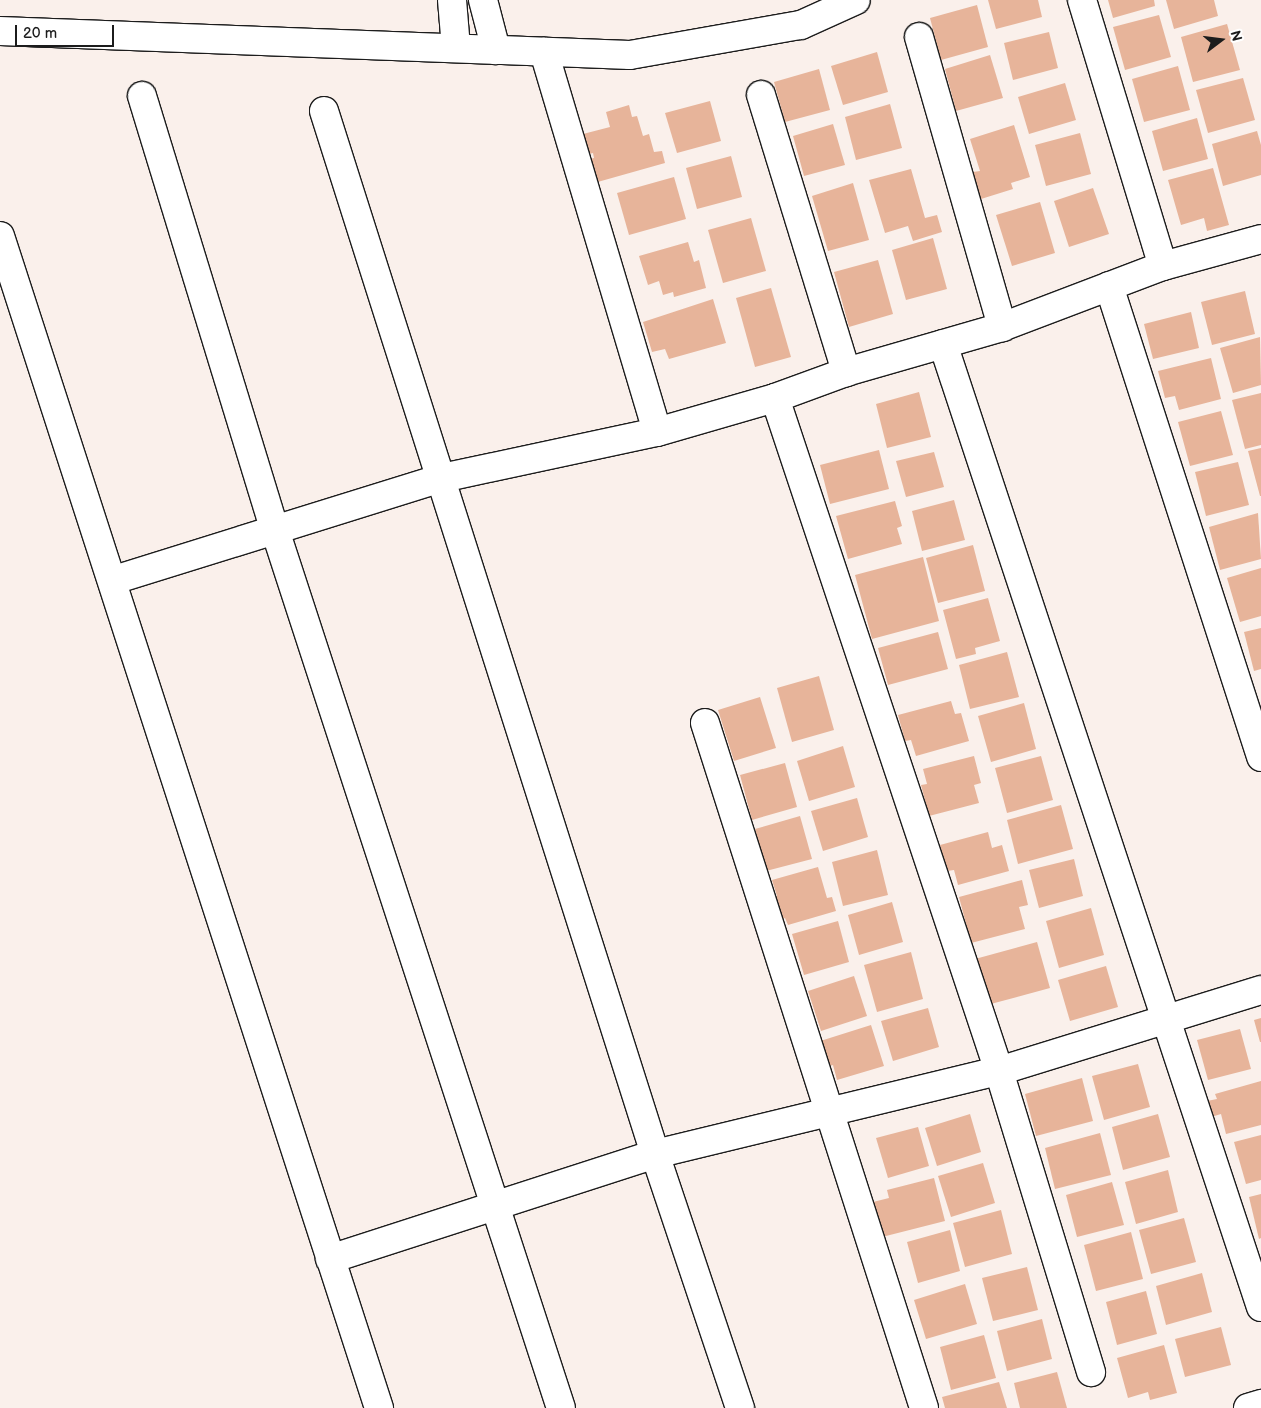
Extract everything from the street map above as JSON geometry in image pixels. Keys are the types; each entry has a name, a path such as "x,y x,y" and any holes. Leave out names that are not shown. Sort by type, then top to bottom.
{"street":[{"path":"452,0 456,48"},
{"path":"483,0 496,50"},
{"path":"0,31 630,55 801,25 856,0"},
{"path":"1082,0 1163,266"},
{"path":"920,36 1002,327"},
{"path":"544,52 658,432"},
{"path":"761,95 846,372"},
{"path":"142,96 275,530 561,1408"},
{"path":"324,110 655,1154 740,1408"},
{"path":"0,236 114,580 378,1408"},
{"path":"114,580 442,478 658,432 775,398 846,372 1002,327 1163,266 1261,239"},
{"path":"1109,286 1261,757"},
{"path":"943,344 1261,1307"},
{"path":"775,398 999,1071 1091,1372"},
{"path":"705,723 828,1113 924,1408"},
{"path":"330,1259 655,1154 999,1071 1261,990"},
{"path":"1248,1408 1261,1404"}],"building":[{"path":"988,0 1038,0 1042,17 996,29"},
{"path":"1108,0 1154,0 1155,6 1113,18"},
{"path":"1166,0 1214,0 1218,16 1174,29"},
{"path":"977,5 988,47 941,60 930,18"},
{"path":"1159,15 1171,57 1125,70 1113,27"},
{"path":"1227,24 1240,70 1193,82 1181,37"},
{"path":"1049,32 1058,68 1013,80 1004,43"},
{"path":"877,52 888,92 843,105 831,66"},
{"path":"990,55 1003,98 956,111 945,69"},
{"path":"1178,66 1190,110 1144,122 1132,79"},
{"path":"819,69 830,110 785,122 774,82"},
{"path":"1243,78 1255,120 1208,133 1196,90"},
{"path":"1065,83 1076,120 1029,134 1018,97"},
{"path":"710,101 721,141 677,153 665,113"},
{"path":"890,104 902,148 856,160 845,117"},
{"path":"629,105 632,117 637,116 643,136 649,134 654,152 662,151 665,163 587,185 580,162 594,158 593,153 589,154 583,134 610,127 606,112"},
{"path":"1197,118 1208,159 1163,171 1152,131"},
{"path":"833,124 845,165 804,176 793,136"},
{"path":"1014,125 1030,177 1011,183 1013,189 981,199 973,172 980,171 970,139"},
{"path":"1257,131 1261,145 1261,175 1223,186 1212,144"},
{"path":"1080,133 1091,174 1046,186 1035,145"},
{"path":"731,156 742,197 697,209 686,168"},
{"path":"1213,168 1229,225 1207,231 1204,218 1181,225 1168,180"},
{"path":"911,169 925,218 937,215 942,232 913,241 908,226 885,233 869,180"},
{"path":"674,177 686,219 629,235 617,193"},
{"path":"853,183 869,240 828,251 812,196"},
{"path":"1093,188 1109,234 1069,247 1054,201"},
{"path":"1040,202 1055,253 1012,266 996,215"},
{"path":"751,218 766,271 723,283 708,230"},
{"path":"933,238 947,289 906,300 892,250"},
{"path":"688,242 694,262 699,260 706,288 674,297 673,292 663,295 659,281 648,285 639,256"},
{"path":"878,260 893,314 849,327 834,272"},
{"path":"771,288 791,357 755,367 736,298"},
{"path":"1245,291 1255,334 1212,345 1201,302"},
{"path":"713,299 726,343 669,359 665,349 652,352 643,322"},
{"path":"1191,312 1199,348 1153,359 1144,324"},
{"path":"1260,337 1261,385 1233,393 1220,348"},
{"path":"1211,358 1221,399 1179,410 1175,396 1165,398 1158,371"},
{"path":"919,392 931,437 887,448 876,404"},
{"path":"1261,393 1261,445 1245,449 1232,400"},
{"path":"1221,411 1233,455 1190,466 1178,422"},
{"path":"1261,448 1261,496 1260,496 1248,451"},
{"path":"879,450 889,489 830,504 820,465"},
{"path":"934,452 944,487 906,497 896,461"},
{"path":"1238,462 1249,505 1206,516 1195,472"},
{"path":"954,500 965,540 922,551 912,511"},
{"path":"895,501 902,526 897,528 902,544 848,559 836,516"},
{"path":"1258,513 1261,559 1220,570 1209,527"},
{"path":"973,545 985,591 938,603 926,558"},
{"path":"923,557 939,621 872,639 855,575"},
{"path":"1261,568 1261,616 1240,622 1227,578"},
{"path":"988,598 1000,641 975,648 976,654 956,659 943,610"},
{"path":"1261,628 1261,669 1254,671 1244,632"},
{"path":"938,632 948,669 888,685 878,648"},
{"path":"1007,652 1019,697 970,709 959,665"},
{"path":"819,676 834,730 792,742 777,688"},
{"path":"760,697 776,748 734,761 718,710"},
{"path":"951,701 955,714 961,713 969,741 916,756 911,740 905,741 898,715"},
{"path":"1024,703 1036,749 991,762 978,716"},
{"path":"843,746 855,787 809,801 797,761"},
{"path":"974,756 981,783 974,785 979,803 929,816 921,785 927,784 923,769"},
{"path":"1041,756 1053,800 1007,813 995,768"},
{"path":"785,763 797,807 752,820 740,775"},
{"path":"857,798 868,837 823,851 811,811"},
{"path":"1061,805 1073,849 1018,864 1007,820"},
{"path":"800,816 812,859 766,871 755,829"},
{"path":"988,832 992,848 1002,845 1009,871 958,885 954,870 947,871 940,845"},
{"path":"877,850 888,895 843,906 832,862"},
{"path":"1074,859 1083,896 1039,908 1029,870"},
{"path":"818,867 827,898 832,897 836,911 788,925 785,918 772,922 765,899 777,896 772,880"},
{"path":"1022,880 1028,905 1019,907 1025,929 971,943 959,897"},
{"path":"892,902 903,942 859,955 848,915"},
{"path":"1091,908 1104,955 1059,968 1046,921"},
{"path":"838,921 849,962 804,975 792,934"},
{"path":"1037,942 1050,988 987,1005 975,959"},
{"path":"911,952 923,999 877,1012 864,965"},
{"path":"1106,966 1118,1007 1070,1021 1058,980"},
{"path":"854,976 867,1016 821,1031 808,991"},
{"path":"928,1008 939,1047 893,1061 881,1021"},
{"path":"1261,1018 1261,1042 1260,1042 1254,1020"},
{"path":"871,1025 884,1066 837,1080 833,1065 822,1068 814,1043"},
{"path":"1240,1029 1251,1069 1208,1080 1197,1040"},
{"path":"1138,1064 1150,1107 1104,1120 1092,1076"},
{"path":"1082,1078 1093,1121 1036,1136 1025,1094"},
{"path":"1261,1081 1261,1125 1226,1134 1221,1114 1211,1117 1207,1101 1217,1099 1215,1094"},
{"path":"970,1114 981,1152 937,1166 925,1128"},
{"path":"1158,1114 1170,1157 1123,1170 1112,1127"},
{"path":"918,1127 929,1166 888,1178 876,1138"},
{"path":"1100,1133 1111,1175 1055,1189 1045,1148"},
{"path":"1261,1135 1261,1180 1246,1184 1234,1142"},
{"path":"983,1163 995,1203 951,1217 938,1176"},
{"path":"1168,1170 1178,1212 1136,1224 1125,1182"},
{"path":"934,1178 945,1221 882,1237 873,1202 889,1198 887,1190"},
{"path":"1112,1182 1124,1225 1077,1237 1066,1195"},
{"path":"1261,1194 1261,1238 1259,1239 1249,1197"},
{"path":"1001,1210 1012,1254 965,1267 953,1223"},
{"path":"1184,1218 1196,1262 1151,1274 1139,1230"},
{"path":"950,1230 960,1271 918,1283 907,1242"},
{"path":"1131,1232 1143,1279 1096,1291 1084,1245"},
{"path":"1027,1267 1038,1310 993,1321 982,1278"},
{"path":"1202,1273 1212,1312 1166,1325 1156,1286"},
{"path":"965,1284 977,1324 926,1339 914,1300"},
{"path":"1146,1291 1157,1334 1117,1345 1106,1302"},
{"path":"1042,1319 1052,1359 1007,1371 997,1331"},
{"path":"1221,1327 1231,1365 1185,1377 1175,1339"},
{"path":"984,1335 996,1378 951,1390 940,1347"},
{"path":"1164,1345 1177,1393 1150,1400 1148,1392 1128,1398 1117,1358"},
{"path":"1057,1372 1067,1408 1020,1408 1014,1383"},
{"path":"999,1382 1007,1408 945,1408 942,1397"}]}
